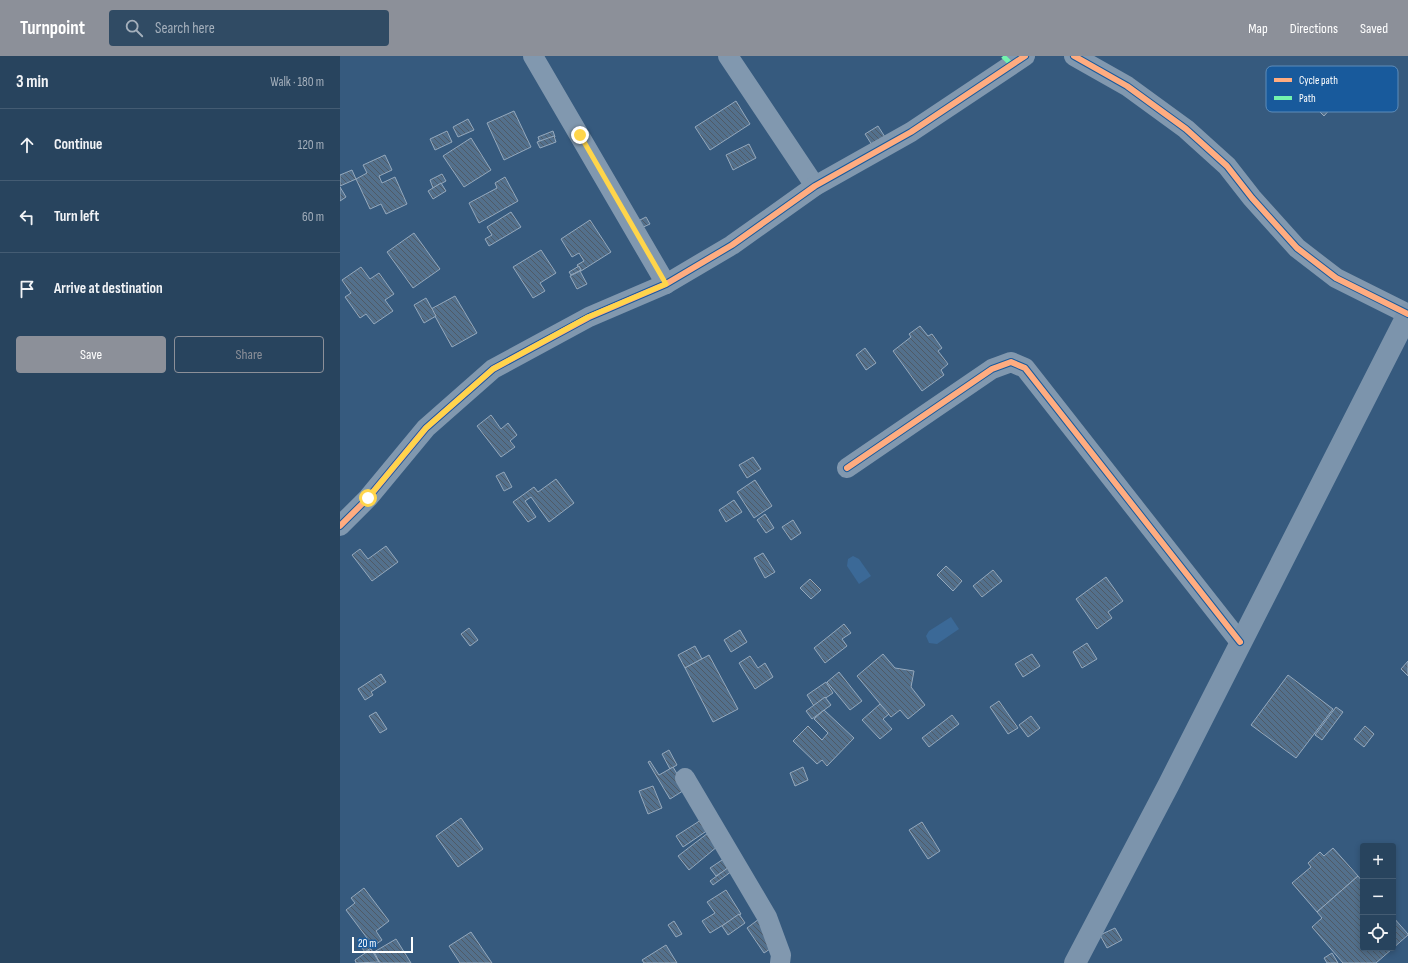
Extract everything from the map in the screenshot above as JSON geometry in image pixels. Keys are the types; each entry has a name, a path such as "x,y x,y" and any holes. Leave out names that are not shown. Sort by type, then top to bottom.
{"main road":[{"path":"1075,963 1169,784 1408,314"}],"street":[{"path":"533,56 666,284"},
{"path":"728,56 815,186"},
{"path":"340,526 368,498 426,428 493,369 588,317 666,284 732,246 815,186 911,132 1025,56"},
{"path":"1074,56 1127,86 1186,130 1227,166 1252,198 1297,248 1336,278 1408,314"},
{"path":"847,468 992,369 1011,362 1025,368 1240,642"},
{"path":"685,778 767,917 781,955 780,963"}],"water":[{"path":"853,556 859,559 871,576 859,584 847,566 848,559"},
{"path":"951,617 959,629 937,644 929,643 926,636 929,631"}],"building":[{"path":"736,101 750,124 710,150 695,127"},
{"path":"514,111 531,147 504,160 487,123"},
{"path":"1320,112 1328,112 1324,116"},
{"path":"468,119 474,130 458,137 453,127"},
{"path":"878,126 885,137 872,145 865,134"},
{"path":"447,131 452,142 435,150 430,139"},
{"path":"553,131 555,137 540,143 538,137"},
{"path":"554,136 556,142 540,148 537,142"},
{"path":"471,138 491,170 464,187 443,156"},
{"path":"749,144 756,158 733,170 726,155"},
{"path":"385,155 392,170 379,176 382,183 395,177 407,204 386,214 381,204 370,209 356,179 367,173 363,165"},
{"path":"352,170 356,179 340,186 340,175"},
{"path":"442,174 446,181 433,188 430,180"},
{"path":"505,177 518,201 479,223 469,203 497,188 495,183"},
{"path":"441,183 446,191 433,199 428,191"},
{"path":"340,187 346,197 340,201"},
{"path":"511,212 521,227 489,246 485,239 492,235 487,227"},
{"path":"646,217 650,224 639,229 636,222"},
{"path":"590,220 611,252 581,271 577,265 584,261 579,253 572,257 561,239"},
{"path":"414,233 440,269 413,288 387,252"},
{"path":"541,250 556,273 540,283 545,291 533,298 513,267"},
{"path":"579,266 581,270 571,275 569,272"},
{"path":"361,267 370,279 379,273 394,294 385,300 393,311 374,324 366,314 360,318 345,297 351,293 342,280"},
{"path":"580,271 587,284 577,289 570,276"},
{"path":"455,296 477,333 452,347 431,309"},
{"path":"426,298 436,316 424,323 414,305"},
{"path":"920,326 928,336 932,334 942,348 938,351 948,364 941,370 944,375 922,391 893,351 911,337 909,334"},
{"path":"865,348 876,363 866,370 856,355"},
{"path":"491,415 501,429 508,423 517,435 510,441 515,447 501,457 477,426"},
{"path":"753,457 761,469 747,478 739,465"},
{"path":"504,472 512,487 504,491 496,476"},
{"path":"556,479 574,503 549,522 531,497 525,501 536,517 528,522 513,502 534,487 538,492"},
{"path":"755,480 772,506 754,518 737,492"},
{"path":"734,500 742,512 726,522 719,510"},
{"path":"765,514 774,528 766,533 757,520"},
{"path":"793,520 801,533 791,540 782,527"},
{"path":"386,546 398,562 372,581 352,555 360,549 368,559"},
{"path":"763,553 775,572 765,578 754,558"},
{"path":"946,566 962,581 953,591 937,575"},
{"path":"993,570 1002,581 982,597 973,586"},
{"path":"1106,577 1123,601 1108,612 1112,618 1097,629 1076,599"},
{"path":"810,579 821,590 811,599 800,588"},
{"path":"844,624 851,633 842,639 847,646 825,663 814,648"},
{"path":"469,628 478,640 470,646 461,634"},
{"path":"740,630 747,642 731,652 724,640"},
{"path":"1087,643 1097,659 1082,668 1073,652"},
{"path":"695,646 702,659 685,668 678,655"},
{"path":"883,654 895,668 914,671 911,687 925,705 908,719 900,710 891,717 857,676"},
{"path":"1032,654 1040,666 1023,677 1015,664"},
{"path":"709,655 738,709 713,722 685,668"},
{"path":"750,656 758,668 765,663 773,677 755,689 739,663"},
{"path":"1408,661 1408,676 1401,669"},
{"path":"839,672 862,701 850,710 827,682"},
{"path":"381,674 386,682 371,692 373,695 365,700 358,689"},
{"path":"1288,675 1333,709 1296,758 1251,725"},
{"path":"826,682 833,693 814,706 807,695"},
{"path":"825,697 831,705 812,719 806,711"},
{"path":"999,701 1018,728 1008,734 990,707"},
{"path":"880,704 889,714 883,719 892,729 880,739 862,720"},
{"path":"1336,707 1343,712 1322,740 1315,735"},
{"path":"824,710 854,738 827,766 822,760 817,764 793,741 808,726 822,740 828,733 814,719"},
{"path":"376,712 387,729 380,733 369,716"},
{"path":"952,715 959,724 929,747 922,738"},
{"path":"1031,716 1040,728 1028,737 1019,725"},
{"path":"1365,726 1374,734 1364,747 1354,739"},
{"path":"669,750 677,765 670,769 662,754"},
{"path":"650,761 659,775 673,767 686,789 670,799 648,762"},
{"path":"803,767 808,780 795,786 790,773"},
{"path":"653,786 662,808 648,814 639,791"},
{"path":"461,818 483,849 458,867 436,836"},
{"path":"701,820 708,830 683,847 676,836"},
{"path":"922,822 940,851 928,859 909,830"},
{"path":"708,833 718,846 689,870 678,856"},
{"path":"1333,848 1358,876 1317,912 1292,883 1311,867 1308,863 1320,852 1324,856"},
{"path":"728,856 733,865 716,876 710,868"},
{"path":"729,867 732,871 713,885 710,881"},
{"path":"1358,876 1360,878 1360,951 1390,951 1376,963 1343,963 1312,927 1322,918 1317,912"},
{"path":"364,888 389,921 376,931 382,940 365,952 359,944 367,938 346,910 355,903 351,898"},
{"path":"726,890 741,914 710,933 702,921 715,913 707,902"},
{"path":"739,914 745,923 728,935 722,926"},
{"path":"759,919 776,945 764,953 747,928"},
{"path":"1396,920 1408,934 1396,946"},
{"path":"674,921 682,934 676,937 668,925"},
{"path":"1115,928 1122,940 1107,948 1100,935"},
{"path":"471,932 492,963 460,963 449,946"},
{"path":"396,939 411,963 380,963 374,952"},
{"path":"666,945 677,963 644,963 642,960"},
{"path":"371,949 379,962 356,963 355,960"},
{"path":"1332,953 1338,963 1327,963 1324,958"}],"marked path":[{"path":"1003,56 1011,64"}],"cycle path":[{"path":"340,526 368,498 426,428 493,369 589,317 666,284 732,245 815,186 911,132 1025,56"},
{"path":"1074,56 1127,86 1186,129 1227,166 1252,198 1297,248 1336,278 1408,314"},
{"path":"847,468 992,369 1011,362 1025,368 1240,642"}],"route":[{"path":"368,498 426,428 493,369 588,317 666,284 580,135"}]}
